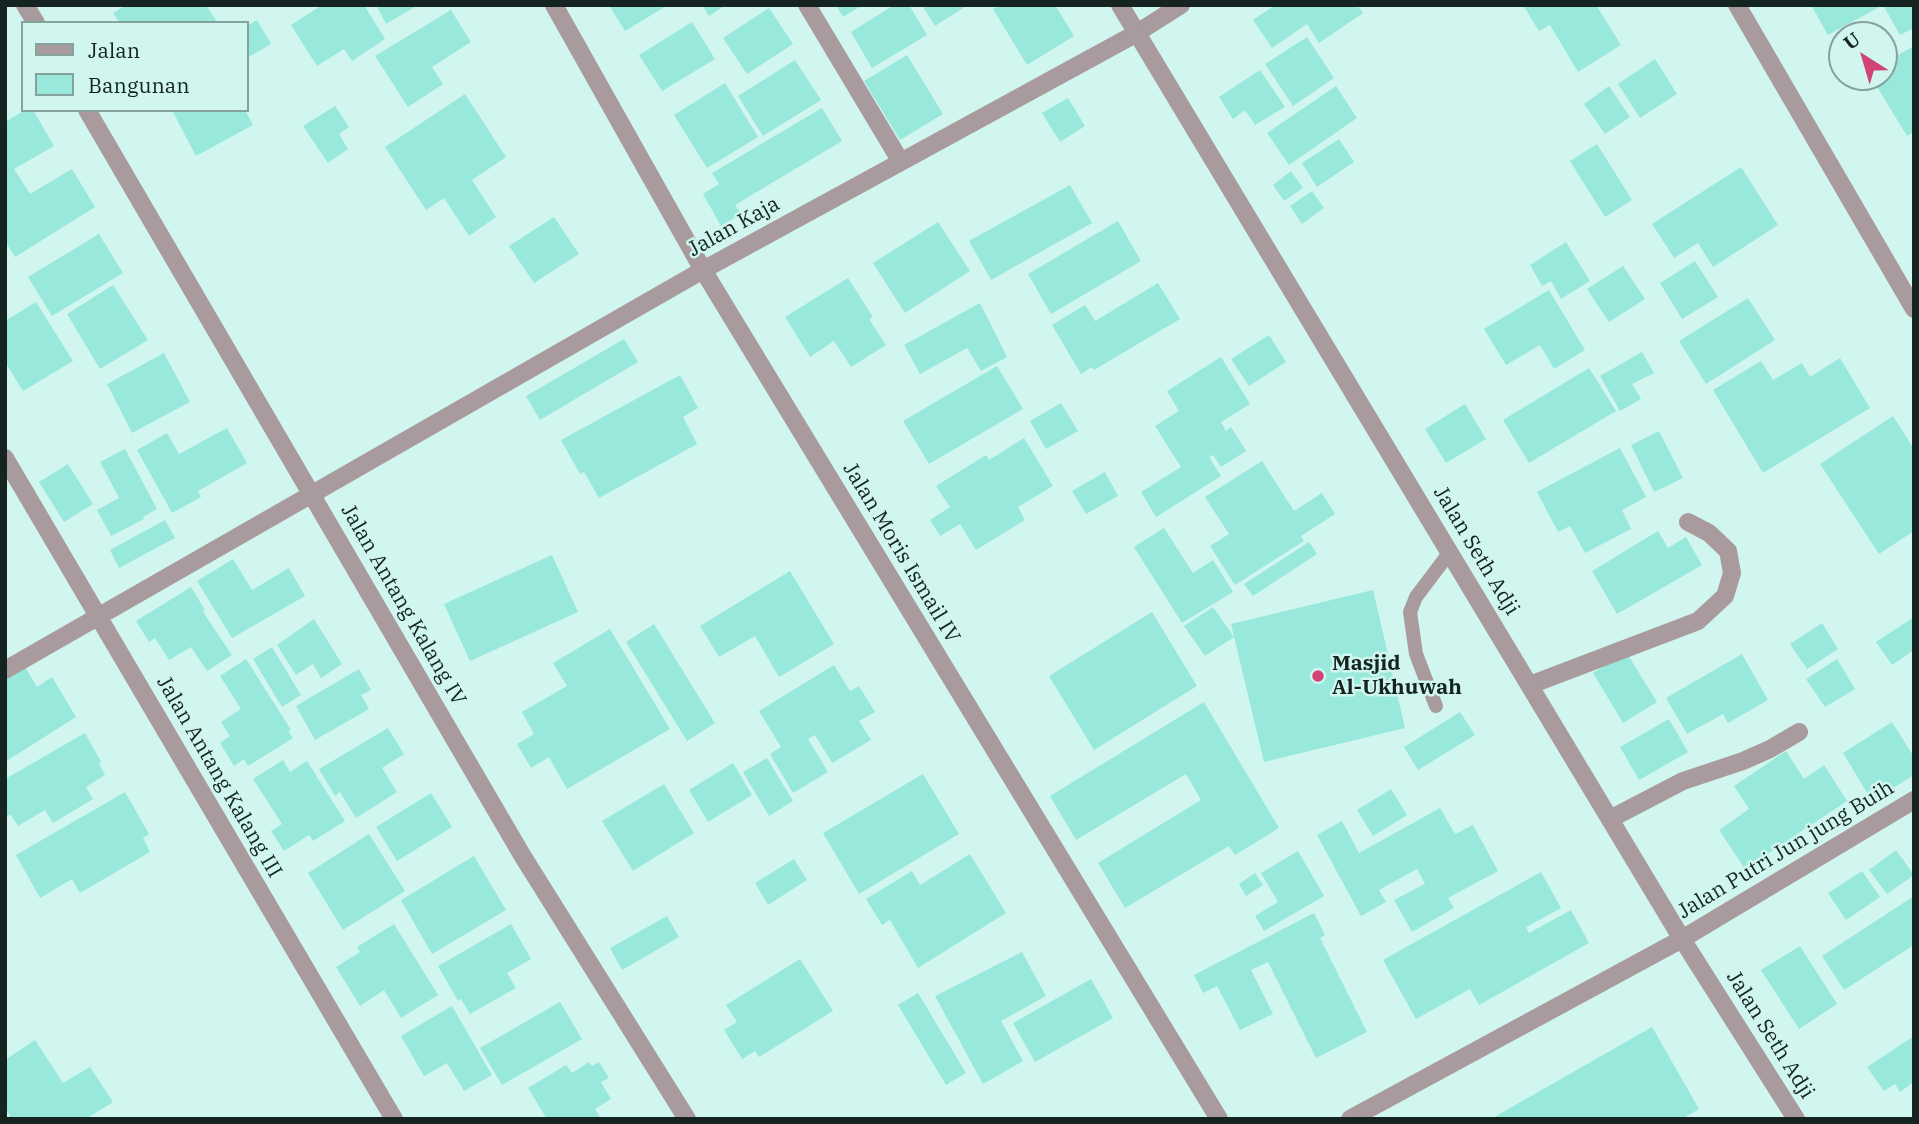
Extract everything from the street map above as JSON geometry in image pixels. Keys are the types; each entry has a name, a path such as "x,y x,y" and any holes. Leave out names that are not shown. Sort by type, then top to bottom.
{"street":[{"path":"25,5 35,21"},
{"name":"Jalan Moris Ismail IV","path":"554,5 702,270 1219,1119"},
{"path":"807,5 901,162"},
{"name":"Jalan Seth Adji","path":"1120,5 1682,939 1796,1119"},
{"name":"Jalan Kaja","path":"98,616 702,270 1137,33 1181,5"},
{"path":"1737,5 1914,309"},
{"name":"Jalan Antang Kalang IV","path":"88,112 523,855 687,1119"},
{"name":"Jalan Antang Kalang III","path":"5,458 394,1119"},
{"path":"1530,685 1698,621 1725,596 1732,573 1728,551 1709,533 1688,522"},
{"path":"5,670 98,616"},
{"path":"1610,819 1683,781 1743,761 1799,732"},
{"name":"Jalan Putri Jun jung Buih","path":"1350,1119 1682,939 1914,800"}],"lane":[{"path":"1436,706 1416,654 1410,612 1416,597 1450,552"}],"building":[{"path":"126,5 206,5 216,21 119,21 113,13"},
{"path":"322,5 364,5 385,39 352,61 344,49 317,66 291,25"},
{"path":"376,5 418,5 386,24"},
{"path":"609,5 668,5 625,31"},
{"path":"702,5 726,5 709,16"},
{"path":"836,5 863,5 843,17"},
{"path":"894,5 909,5 927,35 872,68 851,32"},
{"path":"922,5 968,5 935,26"},
{"path":"1000,5 1055,5 1074,36 1027,65 993,9"},
{"path":"1275,5 1357,5 1363,13 1319,43 1307,24 1272,48 1253,20"},
{"path":"1523,5 1596,5 1621,45 1578,72 1550,25 1539,31"},
{"path":"1811,5 1883,5 1854,21 1828,21 1828,35"},
{"path":"1883,5 1914,5 1914,28 1900,35 1898,21 1892,21"},
{"path":"769,8 793,44 747,74 723,38"},
{"path":"451,10 471,42 432,67 443,84 408,107 375,56"},
{"path":"257,20 271,44 248,57 248,25"},
{"path":"692,22 715,59 662,91 639,55"},
{"path":"1307,37 1334,78 1293,106 1265,64"},
{"path":"1914,46 1914,132 1907,136 1880,91 1898,91 1898,55"},
{"path":"907,55 943,114 900,140 864,81"},
{"path":"1655,59 1677,94 1640,118 1618,84"},
{"path":"795,60 821,100 763,136 738,96"},
{"path":"1260,70 1285,107 1255,125 1245,110 1233,119 1219,97"},
{"path":"725,83 758,137 707,168 674,115"},
{"path":"1336,86 1357,118 1289,165 1267,133"},
{"path":"1609,86 1630,117 1605,134 1584,104"},
{"path":"465,94 506,157 472,180 496,217 469,236 444,198 426,210 385,147"},
{"path":"1068,98 1085,126 1060,142 1042,113"},
{"path":"335,106 349,127 339,134 348,149 328,163 303,126"},
{"path":"822,108 842,141 735,205 741,214 721,226 703,194 719,184 712,173"},
{"path":"22,112 34,112 54,146 14,169 30,194 72,169 95,207 15,257 5,241 5,122"},
{"path":"173,112 246,112 253,125 196,156"},
{"path":"1339,139 1354,162 1317,187 1302,163"},
{"path":"1597,144 1632,200 1605,217 1570,161"},
{"path":"1741,167 1778,225 1713,267 1698,243 1674,258 1652,224"},
{"path":"1291,171 1303,188 1284,201 1273,185"},
{"path":"1070,185 1092,223 991,280 969,241"},
{"path":"1312,191 1324,208 1302,224 1290,206"},
{"path":"554,217 579,254 534,283 509,246"},
{"path":"1118,221 1141,261 1051,314 1028,274"},
{"path":"938,222 970,271 905,313 873,263"},
{"path":"99,234 123,273 52,316 28,277"},
{"path":"1566,242 1590,281 1561,299 1551,281 1542,286 1530,265"},
{"path":"1695,261 1718,297 1682,319 1660,283"},
{"path":"1623,266 1645,299 1609,322 1587,289"},
{"path":"848,278 873,317 869,319 886,345 851,367 834,341 810,357 785,317"},
{"path":"1158,283 1180,319 1094,370 1092,367 1081,374 1052,325 1085,305 1095,321"},
{"path":"113,285 148,340 100,369 67,314"},
{"path":"1549,290 1585,350 1554,369 1540,345 1506,365 1484,329"},
{"path":"1748,298 1775,340 1706,384 1679,341"},
{"path":"36,302 73,361 23,391 5,362 5,321"},
{"path":"980,303 1007,357 981,371 967,348 920,374 904,345"},
{"path":"1269,335 1286,362 1249,386 1231,359"},
{"path":"624,339 638,362 540,420 526,396"},
{"path":"1642,352 1654,373 1632,384 1641,399 1620,411 1600,376"},
{"path":"164,353 190,402 132,433 107,384"},
{"path":"1221,357 1250,404 1221,422 1226,431 1231,427 1246,451 1221,467 1213,455 1209,457 1221,476 1156,517 1141,492 1181,467 1155,426 1179,411 1167,391"},
{"path":"1840,358 1870,408 1763,473 1713,390 1761,361 1773,380 1802,363 1810,377"},
{"path":"997,366 1023,409 929,464 903,421"},
{"path":"1589,368 1616,411 1529,463 1503,420"},
{"path":"680,375 698,408 683,417 697,444 599,498 584,472 580,474 561,440"},
{"path":"1061,403 1078,431 1046,449 1030,421"},
{"path":"1465,404 1486,439 1446,463 1425,429"},
{"path":"1893,416 1914,449 1914,531 1879,554 1820,464"},
{"path":"227,428 247,463 198,491 201,497 172,513 137,450 167,433 179,454"},
{"path":"1659,431 1683,478 1654,492 1631,445"},
{"path":"1024,438 1053,486 1018,507 1025,520 976,550 960,524 940,536 930,520 950,507 936,486 986,455 989,460"},
{"path":"1620,448 1646,497 1622,510 1631,529 1585,553 1570,526 1558,532 1537,492"},
{"path":"125,449 157,509 111,536 97,510 119,498 100,462"},
{"path":"1262,461 1294,511 1322,493 1335,514 1301,536 1304,541 1235,585 1210,546 1229,534 1205,497"},
{"path":"68,464 93,504 64,522 39,482"},
{"path":"1105,472 1118,496 1086,514 1072,491"},
{"path":"165,520 175,538 119,568 110,550"},
{"path":"1164,528 1193,573 1213,560 1233,592 1182,623 1134,547"},
{"path":"1658,531 1668,548 1686,537 1702,565 1617,614 1592,571"},
{"path":"1309,542 1317,554 1253,596 1244,584"},
{"path":"552,555 578,612 470,661 444,604"},
{"path":"233,559 252,590 289,568 305,596 232,638 197,581"},
{"path":"790,571 834,644 779,677 755,636 719,657 700,626"},
{"path":"191,587 205,610 205,615 232,655 207,671 191,647 169,660 155,638 149,642 136,621"},
{"name":"Masjid Al-Ukhuwah","path":"1373,590 1405,728 1264,762 1231,624"},
{"path":"1213,607 1234,637 1205,656 1184,626"},
{"path":"1152,612 1197,686 1094,750 1049,676"},
{"path":"1914,617 1914,650 1892,665 1876,642"},
{"path":"314,619 342,664 321,678 313,664 296,675 277,645"},
{"path":"1822,623 1838,649 1807,669 1790,644"},
{"path":"654,624 715,723 687,741 626,642"},
{"path":"610,629 670,729 567,789 549,757 531,768 517,744 534,734 522,712 567,686 553,663"},
{"path":"272,647 301,695 282,707 253,659"},
{"path":"1626,652 1657,702 1623,723 1593,673"},
{"path":"1742,654 1768,700 1728,723 1723,714 1687,734 1666,698"},
{"path":"246,659 291,730 288,731 293,738 248,766 244,759 234,766 220,743 230,736 221,722 241,709 220,676"},
{"path":"1837,659 1855,689 1825,707 1806,679"},
{"path":"22,662 37,687 52,677 76,717 5,762 5,672"},
{"path":"834,665 850,691 859,686 875,712 859,721 871,740 832,763 815,735 808,739 828,772 793,793 770,754 781,747 759,711"},
{"path":"359,669 371,690 361,695 369,709 315,740 296,706"},
{"path":"1204,702 1279,828 1235,855 1229,846 1125,908 1098,863 1201,800 1186,774 1076,840 1050,796"},
{"path":"1460,712 1475,735 1418,770 1404,747"},
{"path":"1669,719 1688,752 1639,780 1620,747"},
{"path":"1892,722 1914,757 1914,775 1872,801 1843,753"},
{"path":"388,728 404,754 382,768 397,792 356,818 340,792 335,796 319,769"},
{"path":"85,733 105,775 86,787 93,799 53,823 45,810 18,826 10,814 5,818 5,779"},
{"path":"1786,751 1804,779 1824,765 1847,801 1745,869 1719,830 1749,809 1734,786"},
{"path":"767,758 793,801 769,816 743,772"},
{"path":"283,760 290,772 307,761 345,821 313,841 309,835 284,851 271,831 282,824 253,779"},
{"path":"733,763 752,795 708,822 689,790"},
{"path":"923,774 959,834 859,894 823,833"},
{"path":"664,784 694,833 633,871 602,821"},
{"path":"1391,789 1407,815 1373,836 1357,810"},
{"path":"125,792 149,834 143,838 150,852 80,893 72,879 40,898 16,855"},
{"path":"431,793 452,827 397,861 376,827"},
{"path":"1440,808 1455,834 1473,825 1498,871 1448,898 1454,908 1412,932 1394,900 1425,884 1417,869 1379,890 1386,902 1361,916 1317,835 1342,821 1359,853"},
{"path":"369,834 405,891 343,930 308,873"},
{"path":"1896,850 1914,875 1887,894 1869,870"},
{"path":"1298,851 1324,896 1264,931 1255,916 1278,902 1261,873"},
{"path":"970,854 1006,913 918,968 890,920 882,925 866,899 912,871 920,885"},
{"path":"474,856 506,910 432,954 401,900"},
{"path":"794,859 807,880 768,905 755,883"},
{"path":"1862,871 1880,897 1846,920 1828,893"},
{"path":"1541,872 1561,908 1526,927 1529,933 1571,910 1589,943 1479,1005 1470,989 1416,1019 1383,960"},
{"path":"1255,873 1263,885 1246,896 1239,884"},
{"path":"1914,896 1914,945 1844,990 1822,956"},
{"path":"1314,913 1325,935 1320,938 1367,1032 1316,1058 1268,962 1251,970 1273,1014 1240,1030 1217,986 1203,993 1194,975"},
{"path":"667,916 679,937 622,970 610,948"},
{"path":"394,924 438,995 401,1018 384,990 360,1006 336,967 360,952 357,947"},
{"path":"511,924 531,959 507,973 516,988 470,1014 461,999 458,1001 438,966"},
{"path":"1800,946 1837,1004 1799,1029 1761,970"},
{"path":"1022,952 1046,996 1001,1021 1023,1061 983,1084 935,996"},
{"path":"800,959 833,1011 759,1057 755,1051 742,1059 724,1030 737,1022 726,1005"},
{"path":"1091,979 1113,1018 1035,1062 1013,1023"},
{"path":"918,993 966,1073 946,1085 898,1005"},
{"path":"560,1002 582,1039 502,1085 480,1048"},
{"path":"452,1006 492,1075 464,1091 447,1063 424,1076 401,1036"},
{"path":"1652,1027 1699,1109 1682,1119 1497,1119 1496,1116"},
{"path":"1914,1036 1914,1082 1900,1092 1895,1084 1884,1091 1867,1067"},
{"path":"35,1040 63,1083 90,1067 113,1102 86,1119 6,1119 10,1116 5,1108 5,1060"},
{"path":"589,1062 592,1066 599,1062 609,1078 601,1082 611,1099 595,1109 601,1119 547,1119 528,1088 566,1065 572,1073"}],"place":[{"name":"Masjid Al-Ukhuwah","path":"1318,676"}]}
